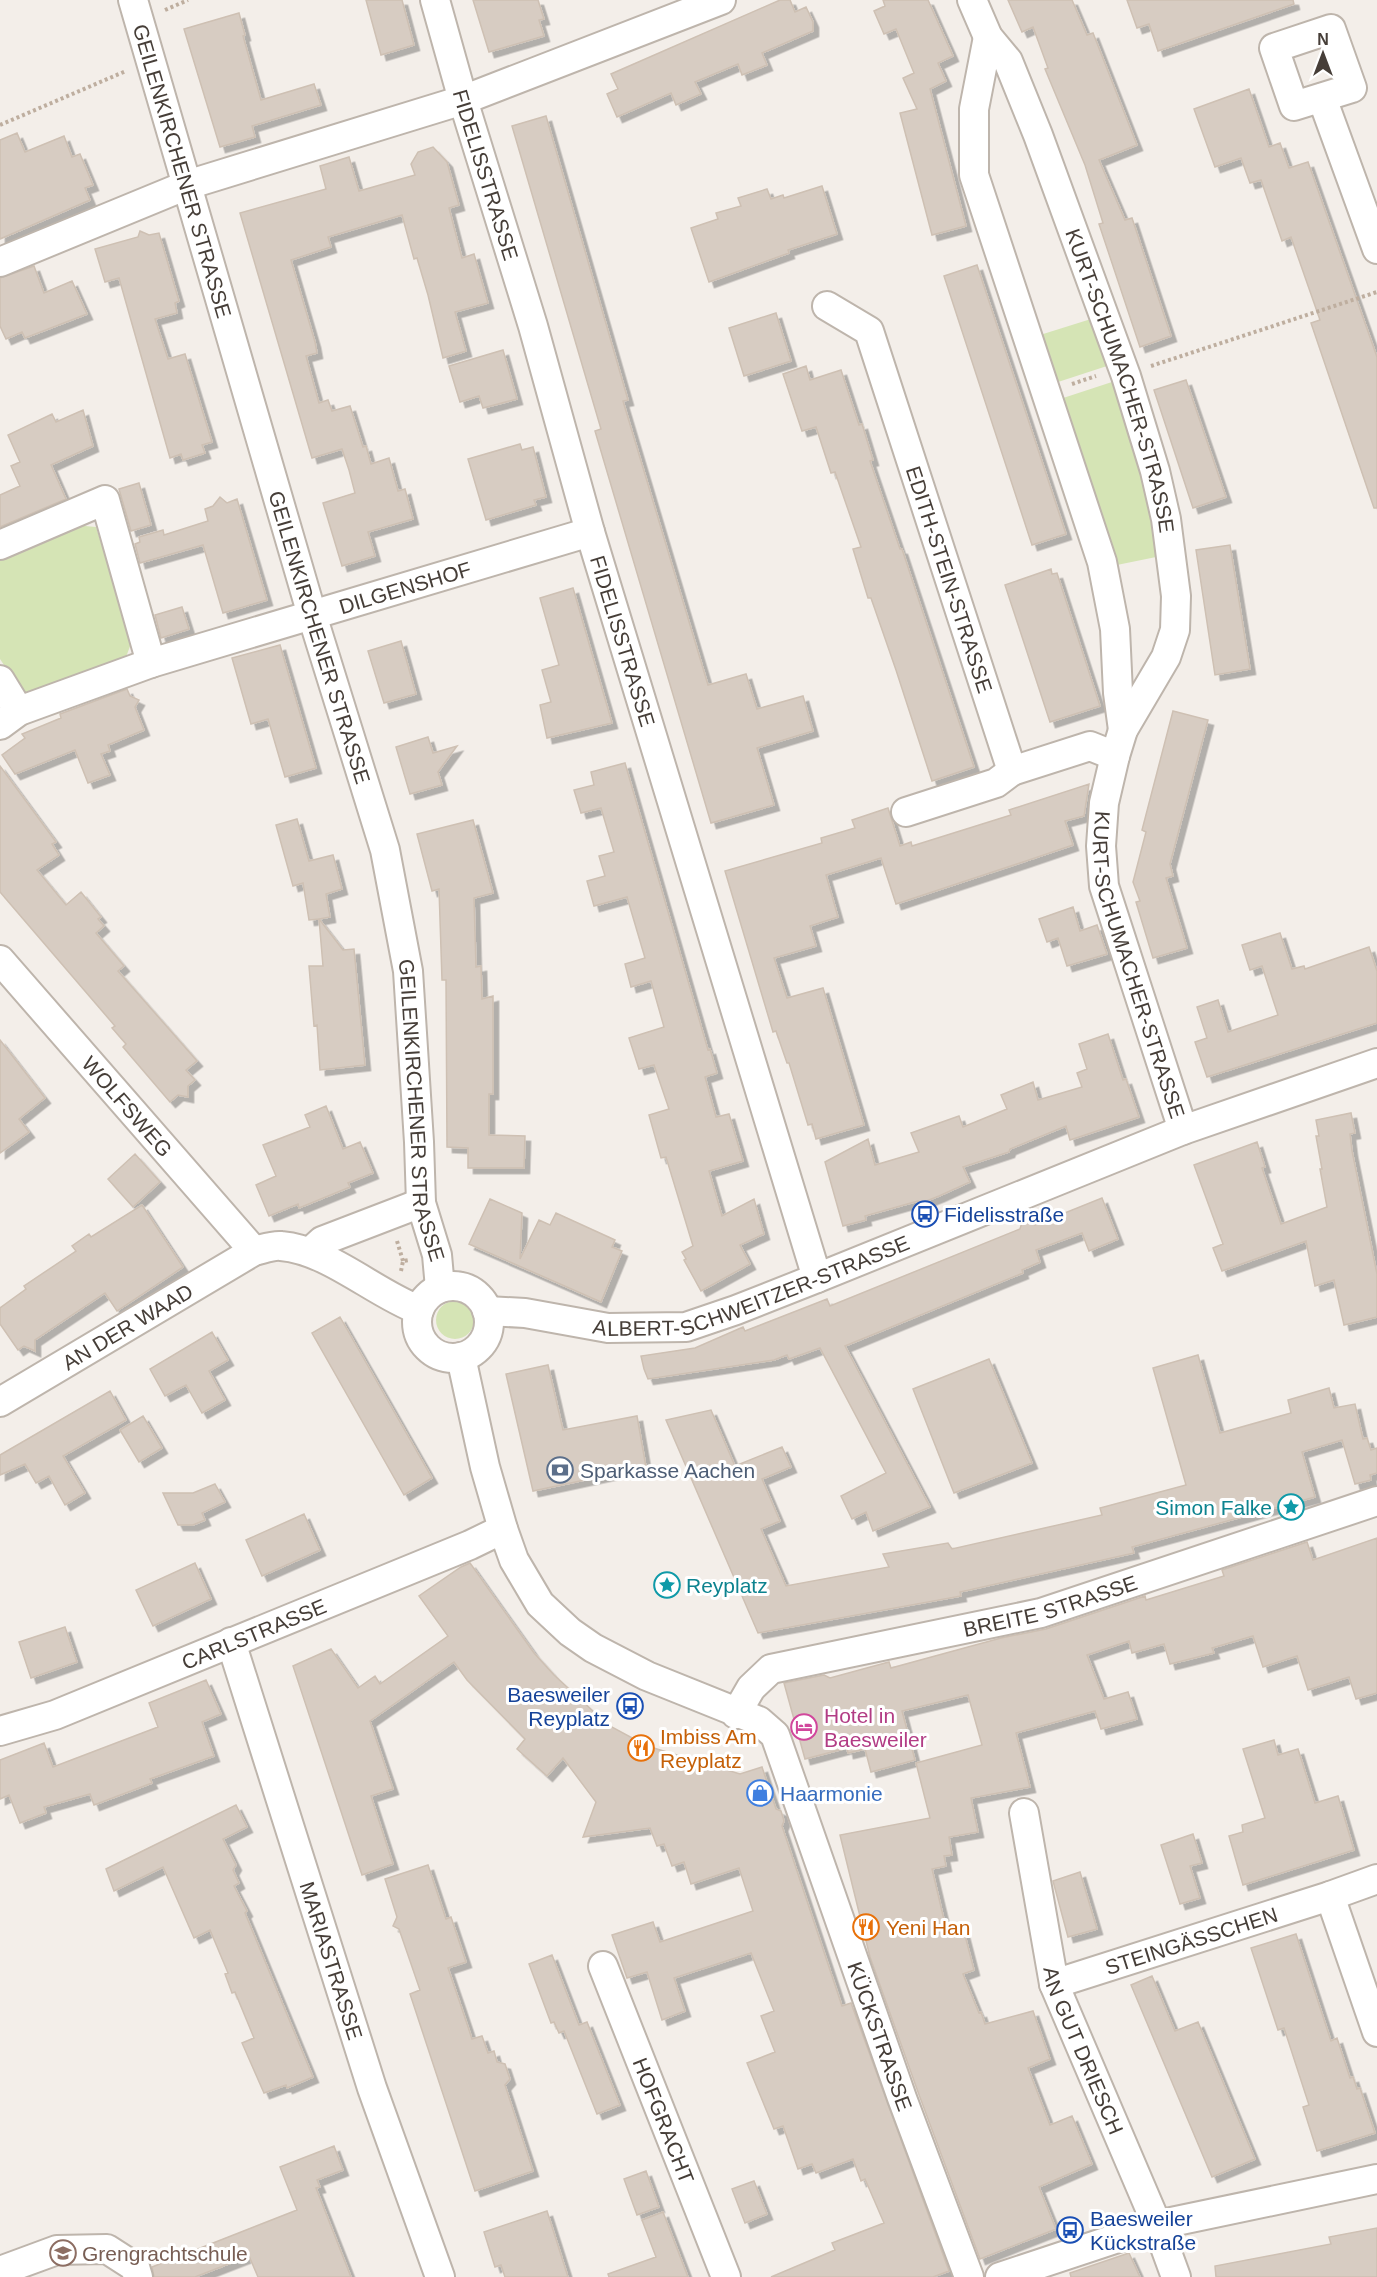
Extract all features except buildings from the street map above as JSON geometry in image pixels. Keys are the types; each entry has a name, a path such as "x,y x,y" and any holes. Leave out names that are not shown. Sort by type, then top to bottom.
{"street":[{"name":"GEILENKIRCHENER STRASSE","path":"133,0 312,615 385,850 408,971 421,1203 437,1255 440,1288"},
{"name":"FIDELISSTRASSE","path":"435,0 463,100 533,326 590,532 818,1278"},
{"path":"0,262 187,185 463,100 722,0"},
{"name":"KURT-SCHUMACHER-STRASSE","path":"972,0 988,37 1008,61 1046,156 1124,372 1155,471 1166,519 1176,596 1176,630 1166,657 1119,743 1104,803 1101,846 1104,886 1183,1130"},
{"name":"KURT-SCHUMACHER-STRASSE","path":"988,37 974,109 974,175 1102,562 1115,629 1119,743"},
{"path":"1322,98 1377,249"},
{"name":"EDITH-STEIN-STRASSE","path":"827,306 869,331 1012,771"},
{"path":"0,545 105,500 152,663"},
{"name":"DILGENSHOF","path":"0,680 10,718 152,663 590,532"},
{"path":"906,812 996,783 1012,771 1090,746 1119,743"},
{"name":"WOLFSWEG","path":"0,960 254,1251"},
{"name":"ALBERT-SCHWEITZER-STRASSE","path":"487,1311 525,1313 608,1328 686,1327 818,1278 1183,1130 1377,1063"},
{"path":"309,1251 322,1241 421,1203"},
{"path":"254,1251 279,1245 309,1251 396,1301 419,1310"},
{"name":"AN DER WAAD","path":"0,1402 254,1251"},
{"path":"440,1288 468,1289 483,1302 487,1311 488,1330 482,1342 473,1352 460,1357 445,1357 432,1351 422,1340 417,1325 419,1310 427,1297 440,1288"},
{"path":"460,1357 485,1467 503,1529 514,1560 540,1604 570,1632 593,1648 647,1676 736,1714"},
{"name":"BREITE STRASSE","path":"736,1714 751,1688 771,1669 1041,1613 1377,1501"},
{"name":"CARLSTRASSE","path":"0,1731 55,1715 470,1545 503,1529"},
{"name":"MARIASTRASSE","path":"231,1642 372,2088 441,2277"},
{"name":"KÜCKSTRASSE","path":"736,1714 759,1722 775,1735 902,2098 969,2277"},
{"name":"AN GUT DRIESCH","path":"1024,1813 1054,1984 1176,2277"},
{"name":"STEINGÄSSCHEN","path":"1054,1984 1377,1879"},
{"path":"1330,1896 1377,2032"},
{"name":"HOFGRACHT","path":"603,1966 726,2277"},
{"path":"1000,2277 1156,2225 1377,2179"},
{"path":"0,2271 57,2250 107,2249 135,2267 138,2277"}],"path":[{"path":"0,125 152,59"},
{"path":"1046,393 1124,372 1377,292"}],"green space":[{"path":"1091,319 1107,366 1055,383 1040,335"},
{"path":"1115,381 1147,468 1161,556 1112,566 1054,401"},
{"path":"74,525 96,527 132,641 126,657 26,698 0,659 0,559"},
{"path":"455,1301 469,1306 474,1320 469,1334 455,1339 441,1334 436,1320 441,1306"}],"place":[{"name":"Fidelisstraße","path":"925,1214"},
{"name":"Sparkasse Aachen","path":"560,1470"},
{"name":"Simon Falke","path":"1291,1507"},
{"name":"Reyplatz","path":"667,1585"},
{"name":"Baesweiler Reyplatz","path":"630,1706"},
{"name":"Hotel in Baesweiler","path":"804,1727"},
{"name":"Imbiss Am Reyplatz","path":"641,1748"},
{"name":"Haarmonie","path":"760,1793"},
{"name":"Yeni Han","path":"866,1927"},
{"name":"Baesweiler Kückstraße","path":"1070,2230"},
{"name":"Grengrachtschule","path":"63,2253"}]}
